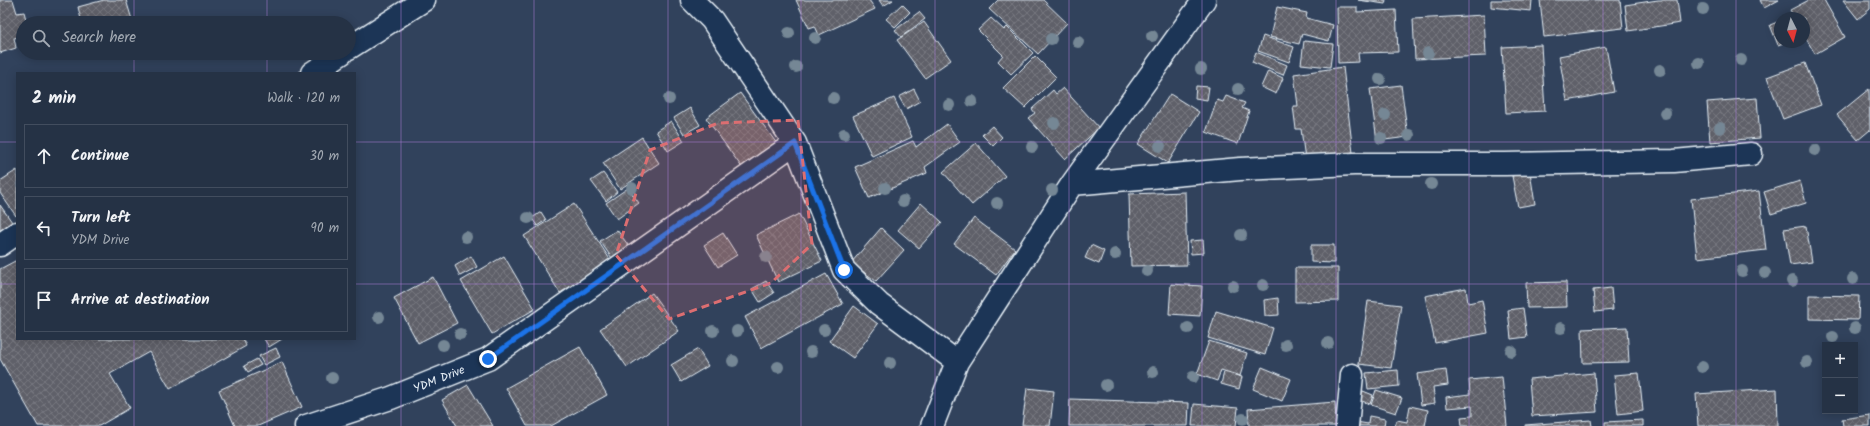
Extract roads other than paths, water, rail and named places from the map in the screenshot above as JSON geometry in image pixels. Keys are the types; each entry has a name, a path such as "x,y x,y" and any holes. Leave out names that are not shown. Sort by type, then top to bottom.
{"street":[{"path":"356,44 424,0"},
{"path":"692,0 712,20 795,143 844,270 878,304 957,362"},
{"path":"932,426 957,362 1072,184 1204,0"},
{"path":"314,72 332,60"},
{"name":"YDM Drive","path":"306,426 391,398 488,359 795,143"},
{"path":"1072,184 1240,169 1354,164 1505,164 1674,161 1751,154"},
{"path":"0,245 16,234"},
{"path":"1347,426 1352,375"}]}
